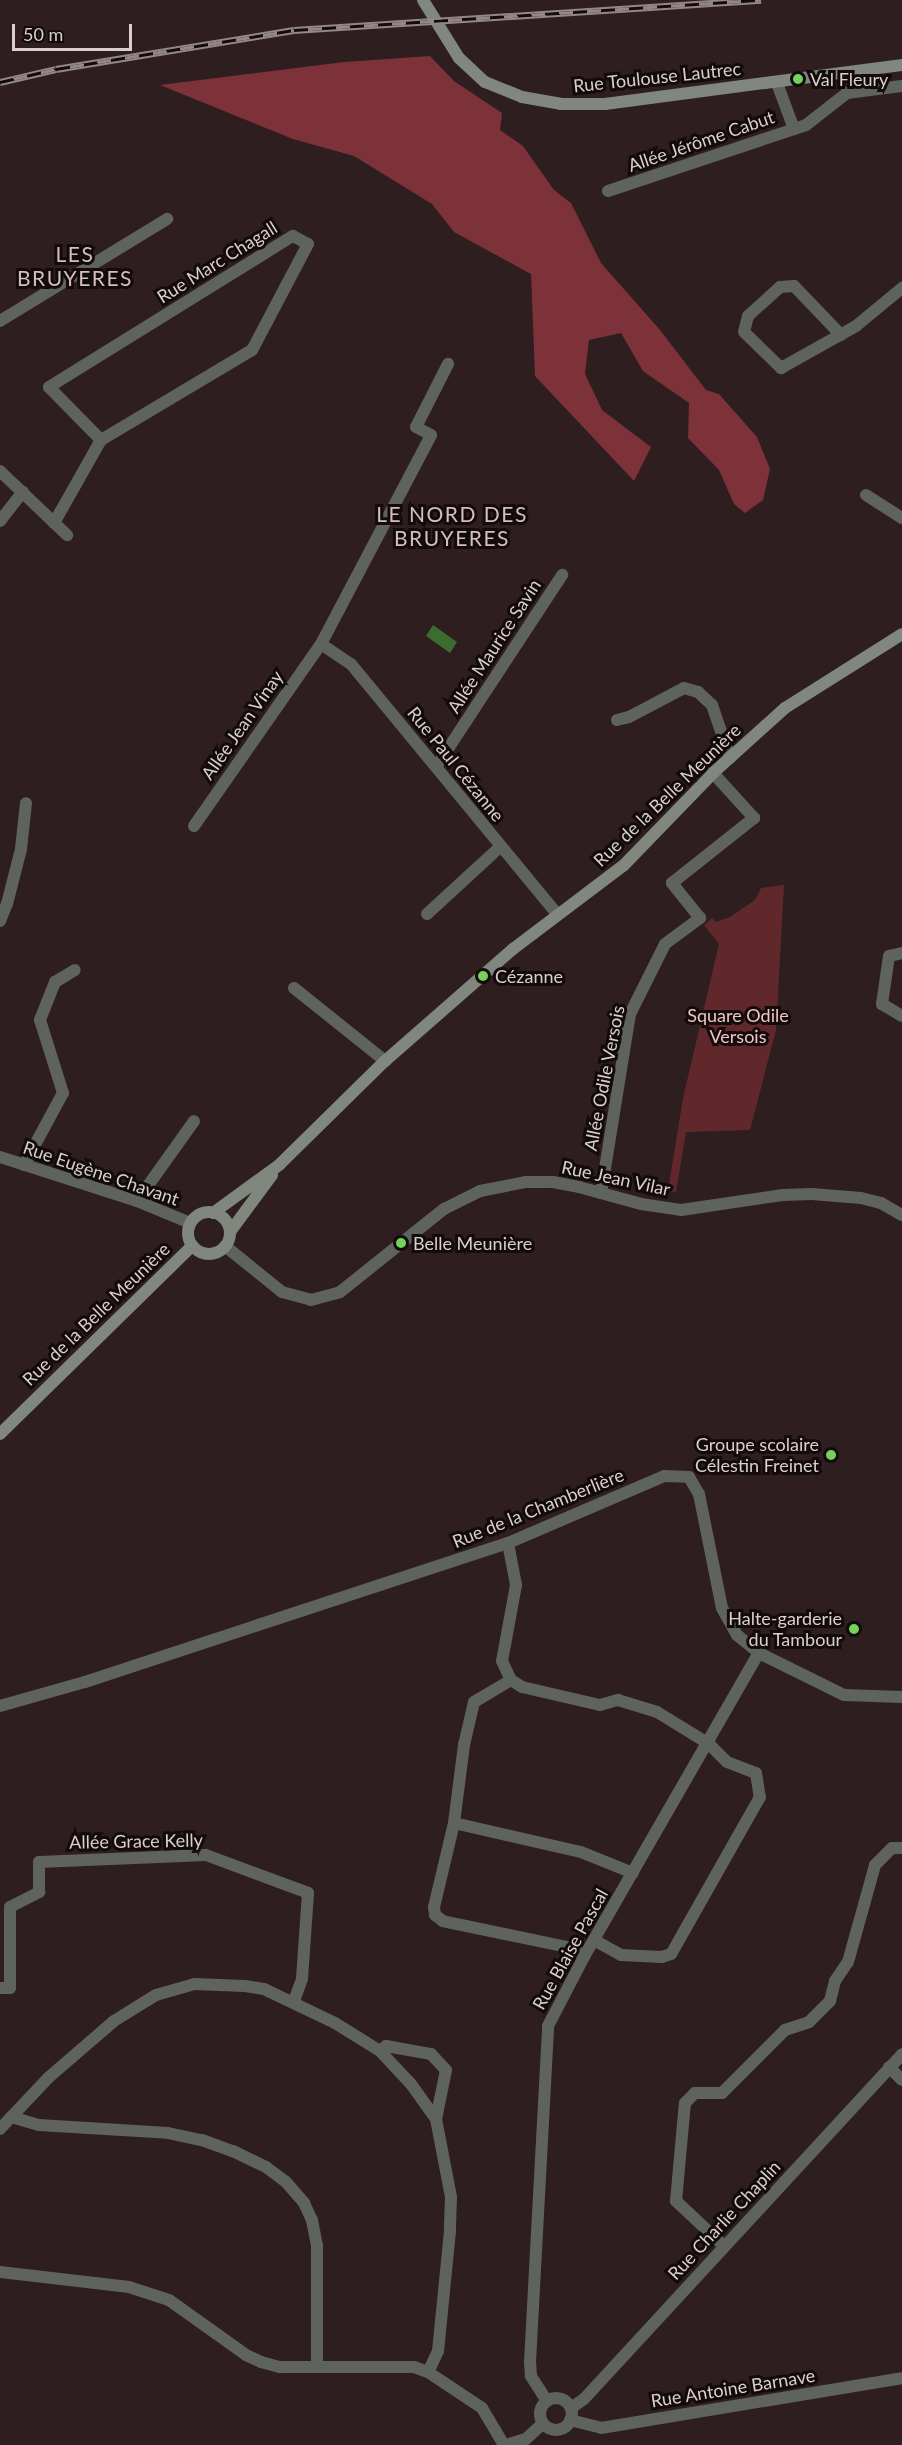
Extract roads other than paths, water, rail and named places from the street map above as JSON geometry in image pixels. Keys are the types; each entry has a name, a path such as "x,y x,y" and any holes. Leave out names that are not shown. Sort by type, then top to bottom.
{"street":[{"name":"Rue Toulouse Lautrec","path":"423,0 459,58 485,82 503,91 560,104 606,104 902,65"},
{"name":"Allée Jérôme Cabut","path":"608,192 794,129 777,83"},
{"path":"794,129 807,125 847,93 902,86"},
{"path":"0,321 167,219"},
{"name":"Rue Marc Chagall","path":"54,523 101,440 252,350 308,244 293,236 49,387 101,440"},
{"path":"841,335 794,286 780,287 748,316 744,332 781,368 841,335 856,326 902,288"},
{"name":"Allée Jean Vinay","path":"194,826 321,644 430,435 416,427 448,364"},
{"path":"0,471 67,535"},
{"path":"0,520 23,492"},
{"path":"866,495 902,518"},
{"name":"Allée Maurice Savin","path":"436,767 562,575"},
{"name":"Rue de la Belle Meunière","path":"213,1212 279,1165 385,1061 557,914 624,865 713,773 785,708 902,634"},
{"name":"Rue Paul Cézanne","path":"321,644 351,664 557,914"},
{"path":"617,720 629,717 684,688 698,692 712,705 730,758"},
{"name":"Allée Odile Versois","path":"601,1193 630,1014 664,944 700,918 672,883 754,818 713,773"},
{"path":"0,921 8,904 21,849 26,803"},
{"path":"427,914 501,846"},
{"path":"902,953 890,956 882,1004 902,1016"},
{"path":"24,1165 63,1093 40,1020 55,982 75,970"},
{"path":"294,988 385,1061"},
{"path":"137,1201 194,1121"},
{"name":"Rue Eugène Chavant","path":"0,1157 137,1201 190,1223"},
{"name":"Rue de la Belle Meunière","path":"230,1232 279,1165"},
{"name":"Rue Jean Vilar","path":"225,1246 282,1292 311,1300 340,1292 444,1209 480,1191 526,1182 553,1182 681,1210 783,1195 861,1198 881,1203 902,1215"},
{"path":"213,1212 228,1223 230,1232 225,1246 218,1252 209,1254 199,1252 192,1246 188,1231 190,1223 196,1216 213,1212"},
{"name":"Rue de la Belle Meunière","path":"0,1434 192,1246"},
{"name":"Rue de la Chamberlière","path":"0,1706 85,1682 508,1543 664,1476 689,1477 699,1494 722,1608 737,1635 759,1653 844,1695 902,1697"},
{"path":"508,1543 516,1585 502,1661 511,1680 522,1687 533,1690 600,1704 618,1700 657,1712 709,1744 727,1762 756,1773 760,1797 671,1954 662,1957 621,1955 594,1940"},
{"name":"Rue Blaise Pascal","path":"547,2402 531,2376 530,2362 548,2026 585,1955 709,1744 759,1653"},
{"path":"511,1680 474,1702 464,1744 454,1824 434,1907 435,1915 442,1921 567,1947 585,1955"},
{"path":"454,1824 581,1851 633,1873"},
{"path":"724,2246 676,2201 685,2103 694,2093 722,2093 785,2030 809,2022 830,2001 835,1981 848,1962 875,1865 892,1848 902,1848"},
{"name":"Allée Grace Kelly","path":"0,1988 10,1988 10,1907 39,1892 39,1862 206,1855 308,1893 302,1979 294,2001"},
{"path":"0,2129 48,2078 114,2021 156,1995 194,1984 264,1989 294,2001 380,2051 411,2084 436,2119"},
{"path":"380,2051 386,2046 431,2054 446,2070 436,2119 451,2197 450,2231 438,2351 428,2372"},
{"name":"Rue Charlie Chaplin","path":"571,2414 902,2054"},
{"path":"889,2067 902,2080"},
{"path":"11,2117 39,2126 168,2133 202,2140 258,2163 286,2182 304,2203 312,2220 315,2236 317,2366"},
{"path":"0,2272 139,2290 169,2300 246,2355 280,2367 397,2366 428,2372 482,2408 505,2445 526,2439 543,2423"},
{"name":"Rue Antoine Barnave","path":"571,2414 601,2428 902,2378"},
{"path":"558,2398 566,2402 571,2414 562,2429 554,2430 543,2423 540,2412 547,2402 558,2398"}],"railway":[{"path":"0,82 56,69 294,30 761,0"}],"place":[{"name":"Val Fleury","path":"798,79"},
{"name":"Cézanne","path":"483,976"},
{"name":"Belle Meunière","path":"401,1243"},
{"name":"Groupe scolaire Célestin Freinet","path":"831,1455"},
{"name":"Halte-garderie du Tambour","path":"854,1629"}],"district":[{"name":"LES BRUYERES","path":"75,266"},
{"name":"LE NORD DES BRUYERES","path":"452,526"}],"park label":[{"name":"Square Odile Versois","path":"738,1026"}]}
